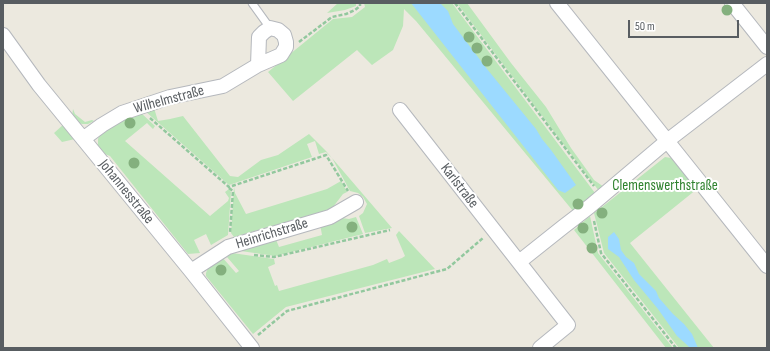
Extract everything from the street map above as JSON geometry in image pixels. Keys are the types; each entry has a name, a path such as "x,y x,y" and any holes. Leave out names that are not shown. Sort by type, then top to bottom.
{"street":[{"path":"557,3 767,266"},
{"path":"732,3 767,47"},
{"path":"258,64 259,37 270,28 278,30 284,35 286,48"},
{"name":"Johannesstraße","path":"3,35 39,85 191,270 250,345"},
{"name":"Wilhelmstraße","path":"83,139 122,113 170,97 223,86 258,64 281,55 286,48"},
{"path":"519,262 589,207 667,141 767,64"},
{"name":"Karlstraße","path":"400,110 568,325 540,348"},
{"name":"Heinrichstraße","path":"191,270 228,247 330,217 356,202"}],"lane":[{"path":"252,3 270,28"}],"path":[{"path":"286,48 297,44 332,17 346,14 355,10 360,6 360,3"},
{"path":"455,3 602,196"},
{"path":"138,108 233,191 228,247"},
{"path":"229,187 326,155 356,202"},
{"path":"589,207 592,213 601,253 676,348"},
{"path":"250,345 287,311 447,269 493,229"},
{"path":"253,254 274,258 390,230"}],"green space":[{"path":"338,3 356,3 356,6 345,10 327,13"},
{"path":"364,3 452,3 595,193 573,211 416,21 404,9 403,26 393,50 372,65 357,50 293,101 268,72 333,19 352,17 365,7"},
{"path":"457,3 467,3 511,63 546,107 571,148 594,180 604,187 599,191"},
{"path":"154,108 158,121 183,116 230,176 238,177 261,160 278,155 309,134 332,158 326,152 319,154 315,141 307,144 312,157 229,185 145,111"},
{"path":"73,109 75,114 85,122 92,120 94,121 88,124 77,122 72,117"},
{"path":"140,112 155,126 153,129 147,123 125,141 210,216 228,201 229,198 225,192 229,189 231,192 228,235 211,245 206,234 194,240 200,253 188,254 110,156 102,153 98,146 100,134 114,123"},
{"path":"64,124 75,139 62,142 54,133"},
{"name":"Clemenswerthstraße","path":"665,157 671,158 697,189 630,243 714,348 679,348 604,253 594,213"},
{"path":"332,158 392,228 365,233 359,216 363,213 367,204 363,197 358,193 350,191"},
{"path":"341,181 347,192 343,194 333,207 328,210 234,237 231,233 234,187 235,193 246,214 327,189"},
{"path":"590,216 598,253 673,348 666,348 574,230"},
{"path":"356,217 363,234 275,256 234,250 275,237 279,247 322,235 320,224 342,218 349,219"},
{"path":"399,231 435,269 286,307 253,334 206,276 208,268 222,257 236,273 239,271 227,257 232,253 274,259 275,264 268,267 275,286 277,285 279,291 373,265 387,259 389,263 402,258 405,256 396,235"}],"water":[{"path":"411,3 440,3 448,11 453,24 487,69 536,129 576,185 565,193 558,190"},
{"path":"614,232 619,239 621,250 626,257 634,263 639,274 656,291 659,298 692,334 698,348 690,348 677,336 658,309 634,280 619,257 608,249 608,237"}]}
